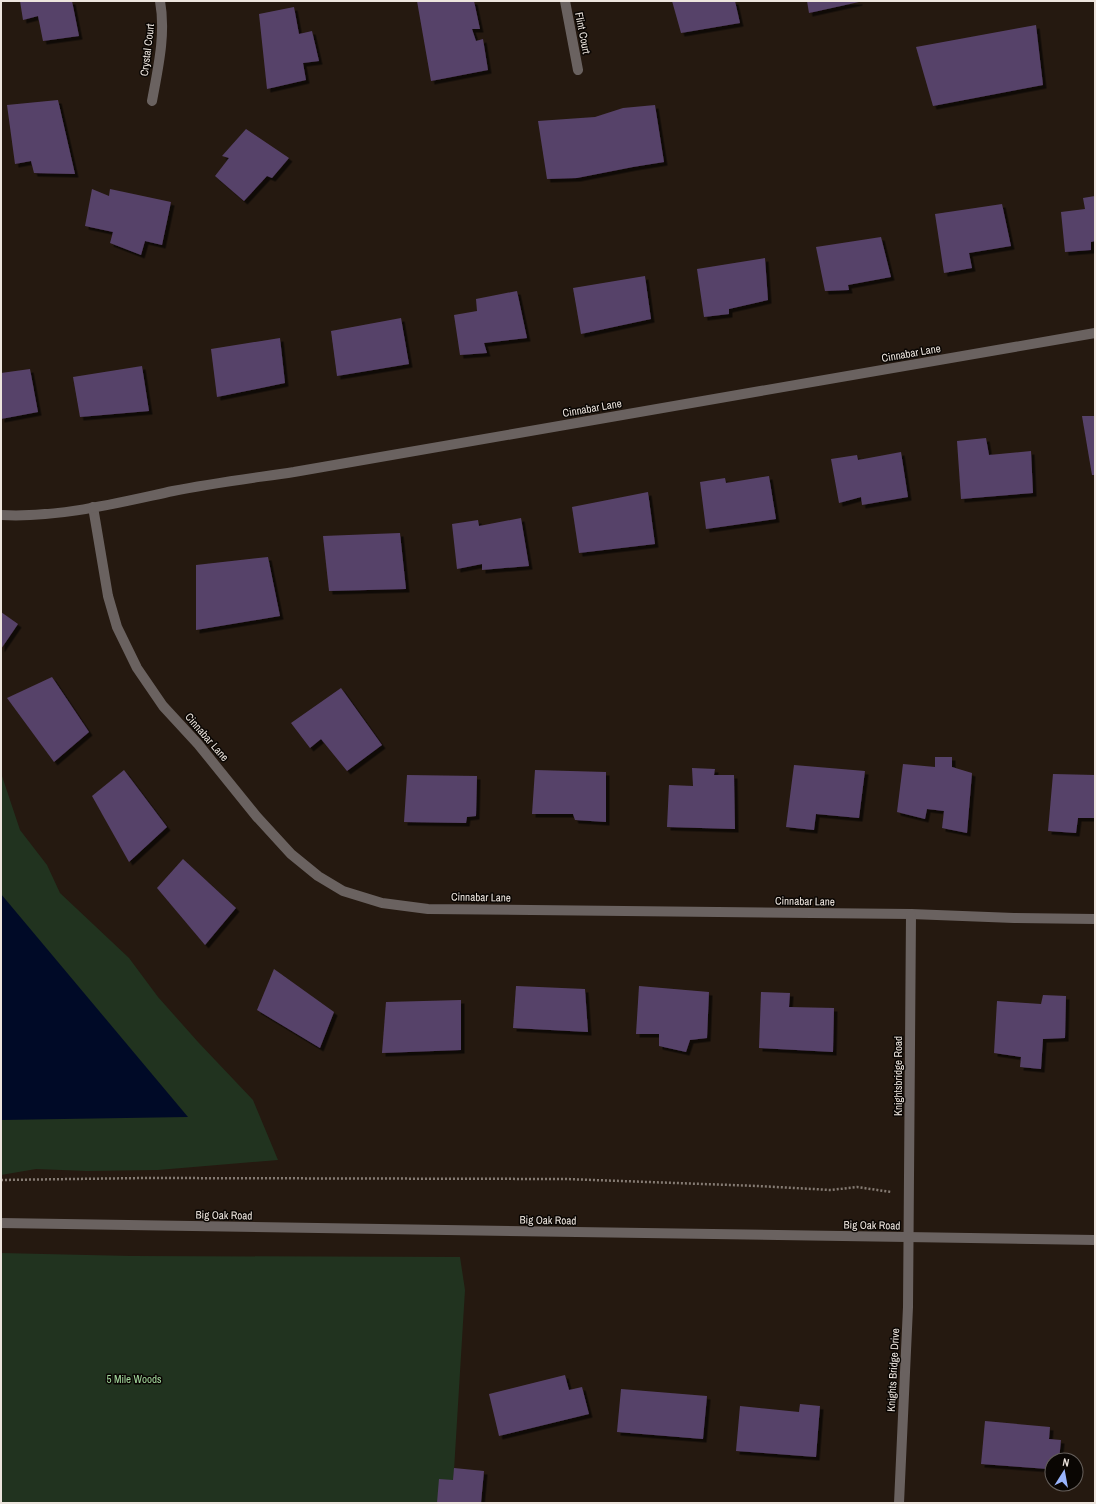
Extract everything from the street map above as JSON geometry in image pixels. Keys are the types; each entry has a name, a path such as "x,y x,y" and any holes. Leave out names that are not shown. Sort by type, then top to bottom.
{"street":[{"name":"Crystal Court","path":"152,101 161,54 163,15 160,1"},
{"name":"Flint Court","path":"565,1 578,70"},
{"name":"Cinnabar Lane","path":"1,515 17,516 50,514 93,507 190,488 302,471 1095,333"},
{"name":"Cinnabar Lane","path":"93,507 108,596 117,627 137,668 163,706 198,744 257,817 291,854 318,876 343,891 382,903 428,909 911,914 1014,918 1095,919"},
{"name":"Knightsbridge Road","path":"908,1238 911,914"},
{"name":"Big Oak Road","path":"1,1223 1095,1240"},
{"name":"Knights Bridge Drive","path":"899,1503 908,1307 908,1238"}],"path":[{"path":"1,1180 146,1178 566,1179 831,1190 857,1187 909,1194"}],"green space":[{"path":"1,773 20,830 47,865 60,893 129,958 158,997 253,1100 278,1160 158,1170 87,1171 36,1169 1,1175"},
{"name":"5 Mile Woods","path":"1,1253 131,1256 460,1257 465,1290 452,1503 1,1503"}],"water":[{"path":"1,894 188,1117 1,1120"}],"building":[{"path":"20,1 72,1 79,36 43,41 38,16 23,20"},
{"path":"417,1 474,1 480,29 472,29 476,41 483,39 488,70 431,81"},
{"path":"672,1 735,1 740,23 681,33"},
{"path":"807,1 859,1 859,2 809,13"},
{"path":"294,7 299,34 312,31 319,61 303,63 306,80 267,89 259,14"},
{"path":"1036,25 1043,85 933,106 916,47"},
{"path":"58,100 75,174 34,173 31,161 15,164 7,105"},
{"path":"655,105 664,162 577,178 547,179 538,121 595,117 623,108"},
{"path":"246,129 289,158 272,178 267,176 244,201 215,176 229,158 222,156"},
{"path":"92,189 109,196 110,189 171,202 162,245 145,241 141,255 110,243 113,232 85,226"},
{"path":"1095,196 1095,241 1091,242 1091,250 1065,252 1061,212 1085,209 1083,198"},
{"path":"1002,204 1011,246 969,253 972,268 944,273 935,214"},
{"path":"881,237 891,277 848,285 849,290 825,291 816,247"},
{"path":"765,258 768,300 729,309 729,314 704,317 697,269"},
{"path":"645,276 651,319 581,334 573,288"},
{"path":"517,291 527,338 484,343 487,353 460,355 454,315 477,311 476,299"},
{"path":"401,318 409,364 337,376 331,331"},
{"path":"280,338 285,383 217,397 211,349"},
{"path":"142,366 149,411 80,417 73,377"},
{"path":"30,369 38,412 1,419 1,373"},
{"path":"1082,416 1095,416 1095,475 1092,475"},
{"path":"986,438 989,455 1031,451 1033,493 961,499 957,441"},
{"path":"901,452 908,497 862,505 861,497 839,503 831,459 857,455 858,460"},
{"path":"769,476 776,519 706,529 700,482 725,478 726,483"},
{"path":"648,492 655,544 579,553 572,507"},
{"path":"521,518 529,566 482,570 482,564 457,569 452,524 478,520 479,526"},
{"path":"400,533 406,589 329,591 323,536"},
{"path":"268,557 280,616 196,630 196,565"},
{"path":"1,612 18,624 1,649"},
{"path":"52,677 89,732 54,762 7,698"},
{"path":"341,688 382,745 347,771 321,739 310,748 291,723"},
{"path":"935,757 952,757 952,767 972,773 967,833 942,828 944,811 927,809 925,819 897,812 903,764 935,767"},
{"path":"794,765 865,771 859,818 816,814 814,830 786,827"},
{"path":"692,768 715,769 714,775 734,775 735,829 667,827 669,785 693,786"},
{"path":"124,770 167,827 129,862 92,796"},
{"path":"535,770 606,772 606,822 575,820 573,814 532,814"},
{"path":"1053,774 1095,775 1095,818 1078,818 1076,833 1048,831"},
{"path":"407,775 477,776 476,816 467,817 466,823 404,822"},
{"path":"183,859 236,908 205,945 157,888"},
{"path":"274,969 334,1012 320,1048 257,1010"},
{"path":"516,986 585,989 588,1032 513,1028"},
{"path":"639,986 709,992 707,1038 690,1040 686,1052 659,1046 659,1034 636,1034"},
{"path":"761,992 790,993 789,1007 834,1008 833,1052 759,1048"},
{"path":"1043,995 1066,996 1065,1038 1043,1039 1041,1069 1020,1067 1021,1057 994,1053 997,1001 1041,1004"},
{"path":"461,1000 461,1050 382,1053 386,1002"},
{"path":"565,1375 569,1390 582,1387 589,1414 499,1436 489,1394"},
{"path":"621,1389 707,1396 703,1439 617,1432"},
{"path":"800,1404 820,1406 816,1457 736,1451 740,1406 799,1412"},
{"path":"985,1421 1050,1427 1049,1439 1061,1440 1060,1452 1044,1452 1044,1469 981,1464"},
{"path":"454,1468 484,1471 481,1503 437,1503 439,1479 453,1480"}]}
